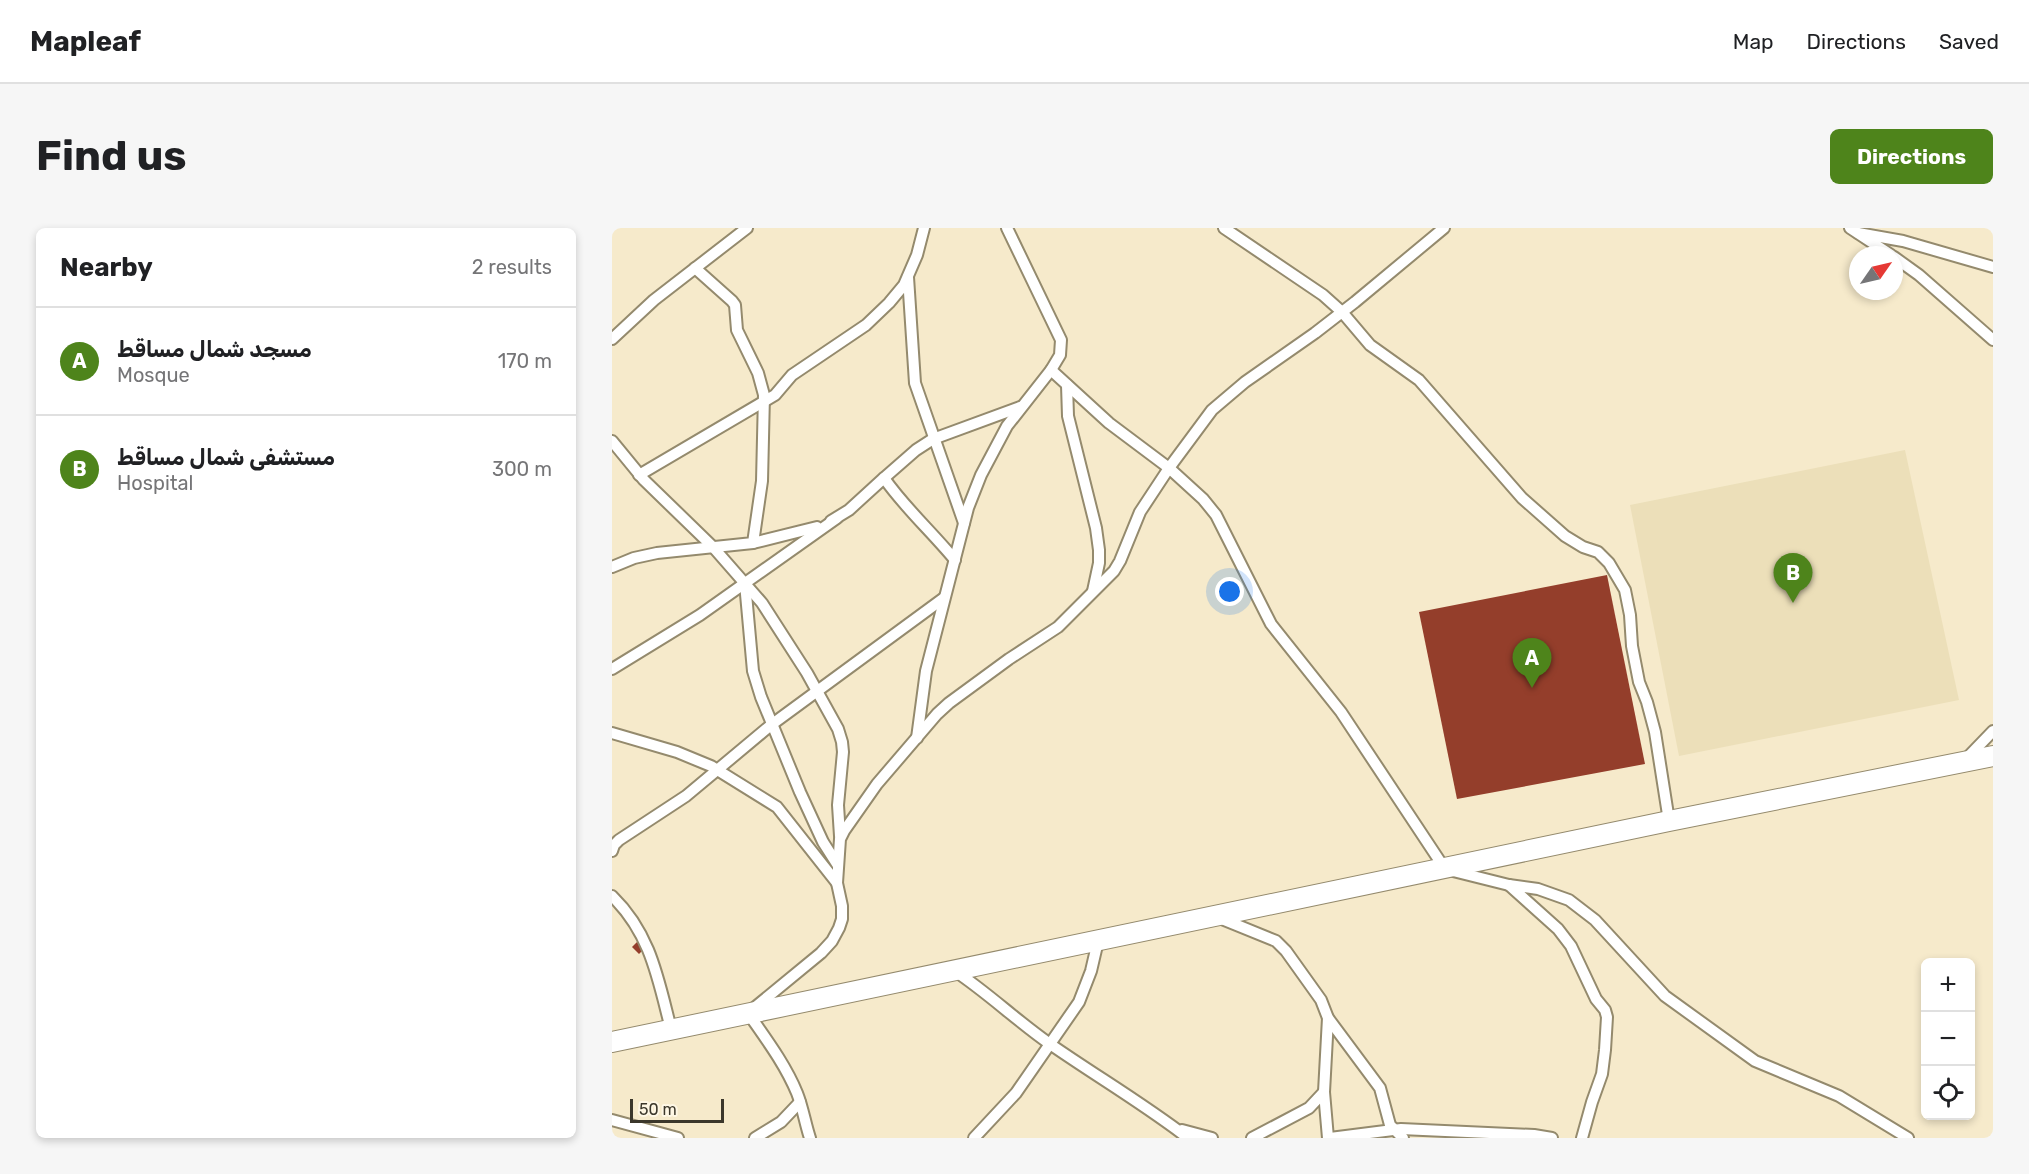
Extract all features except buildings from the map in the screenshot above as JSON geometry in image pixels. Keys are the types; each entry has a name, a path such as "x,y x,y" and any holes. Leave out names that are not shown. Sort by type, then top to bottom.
{"highway":[{"path":"612,1042 1669,821 1993,756"}],"street":[{"path":"612,339 654,300 747,228"},
{"path":"639,475 775,395 792,375 879,315 904,285 917,255 924,228"},
{"path":"998,228 1016,247"},
{"path":"917,738 926,672 944,598 964,524 981,475 1006,426 1051,370 1060,355 1061,340 1007,228"},
{"path":"1224,228 1323,295 1342,312 1370,345 1419,380 1522,498 1565,536 1583,547 1598,552 1609,563 1625,590 1630,615 1632,646 1639,682 1655,732 1669,821"},
{"path":"840,839 843,831 877,784 949,703 1058,627 1114,571 1140,512 1212,410 1228,395 1342,312 1444,228"},
{"path":"1854,230 1877,246"},
{"path":"1854,230 1903,241 1993,267"},
{"path":"1903,264 1993,340"},
{"path":"695,268 735,305 737,330 763,387 765,401 762,481 753,543"},
{"path":"908,277 913,372 964,524"},
{"path":"1051,370 1109,423 1169,468 1203,499 1216,515 1270,624 1341,712 1445,868 1509,885 1538,889 1569,900 1595,920 1665,996 1755,1061 1839,1096 1908,1138"},
{"path":"1067,385 1068,416 1099,550 1099,563 1093,591"},
{"path":"612,669 700,615 849,510 916,450 935,438 1022,406"},
{"path":"612,441 639,475 713,547 772,616 838,729 842,742 837,883 842,919 832,941 821,953 748,1013 779,1058 801,1102 809,1136"},
{"path":"884,478 955,560"},
{"path":"612,567 634,558 657,553 753,543 812,529 837,518"},
{"path":"745,583 753,671 771,725 823,842 838,864"},
{"path":"612,851 619,840 686,796 771,725 944,598"},
{"path":"1963,762 1993,731"},
{"path":"612,733 677,752 716,769 777,807 837,883"},
{"path":"1509,885 1558,929 1571,946 1596,999 1605,1010 1607,1017 1604,1062 1582,1138"},
{"path":"612,896 638,928 652,954 671,1029"},
{"path":"1217,917 1276,941 1286,951 1321,1000 1328,1018 1380,1088 1386,1115 1399,1134"},
{"path":"974,1138 1016,1094 1084,994 1098,941"},
{"path":"955,970 981,988 1000,1007 1051,1045 1188,1138"},
{"path":"1328,1018 1324,1092 1329,1138 1399,1134 1533,1135 1552,1138"},
{"path":"1252,1138 1309,1108 1324,1092"},
{"path":"755,1138 781,1122 801,1102"},
{"path":"612,1120 678,1138"},
{"path":"634,1138 636,1126"},
{"path":"1176,1129 1212,1138"}],"shaded area":[{"path":"1905,450 1959,700 1679,756 1630,505"}],"place":[{"name":"مستشفى شمال مساقط","path":"1793,603"},
{"name":"مسجد شمال مساقط","path":"1532,688"}]}
